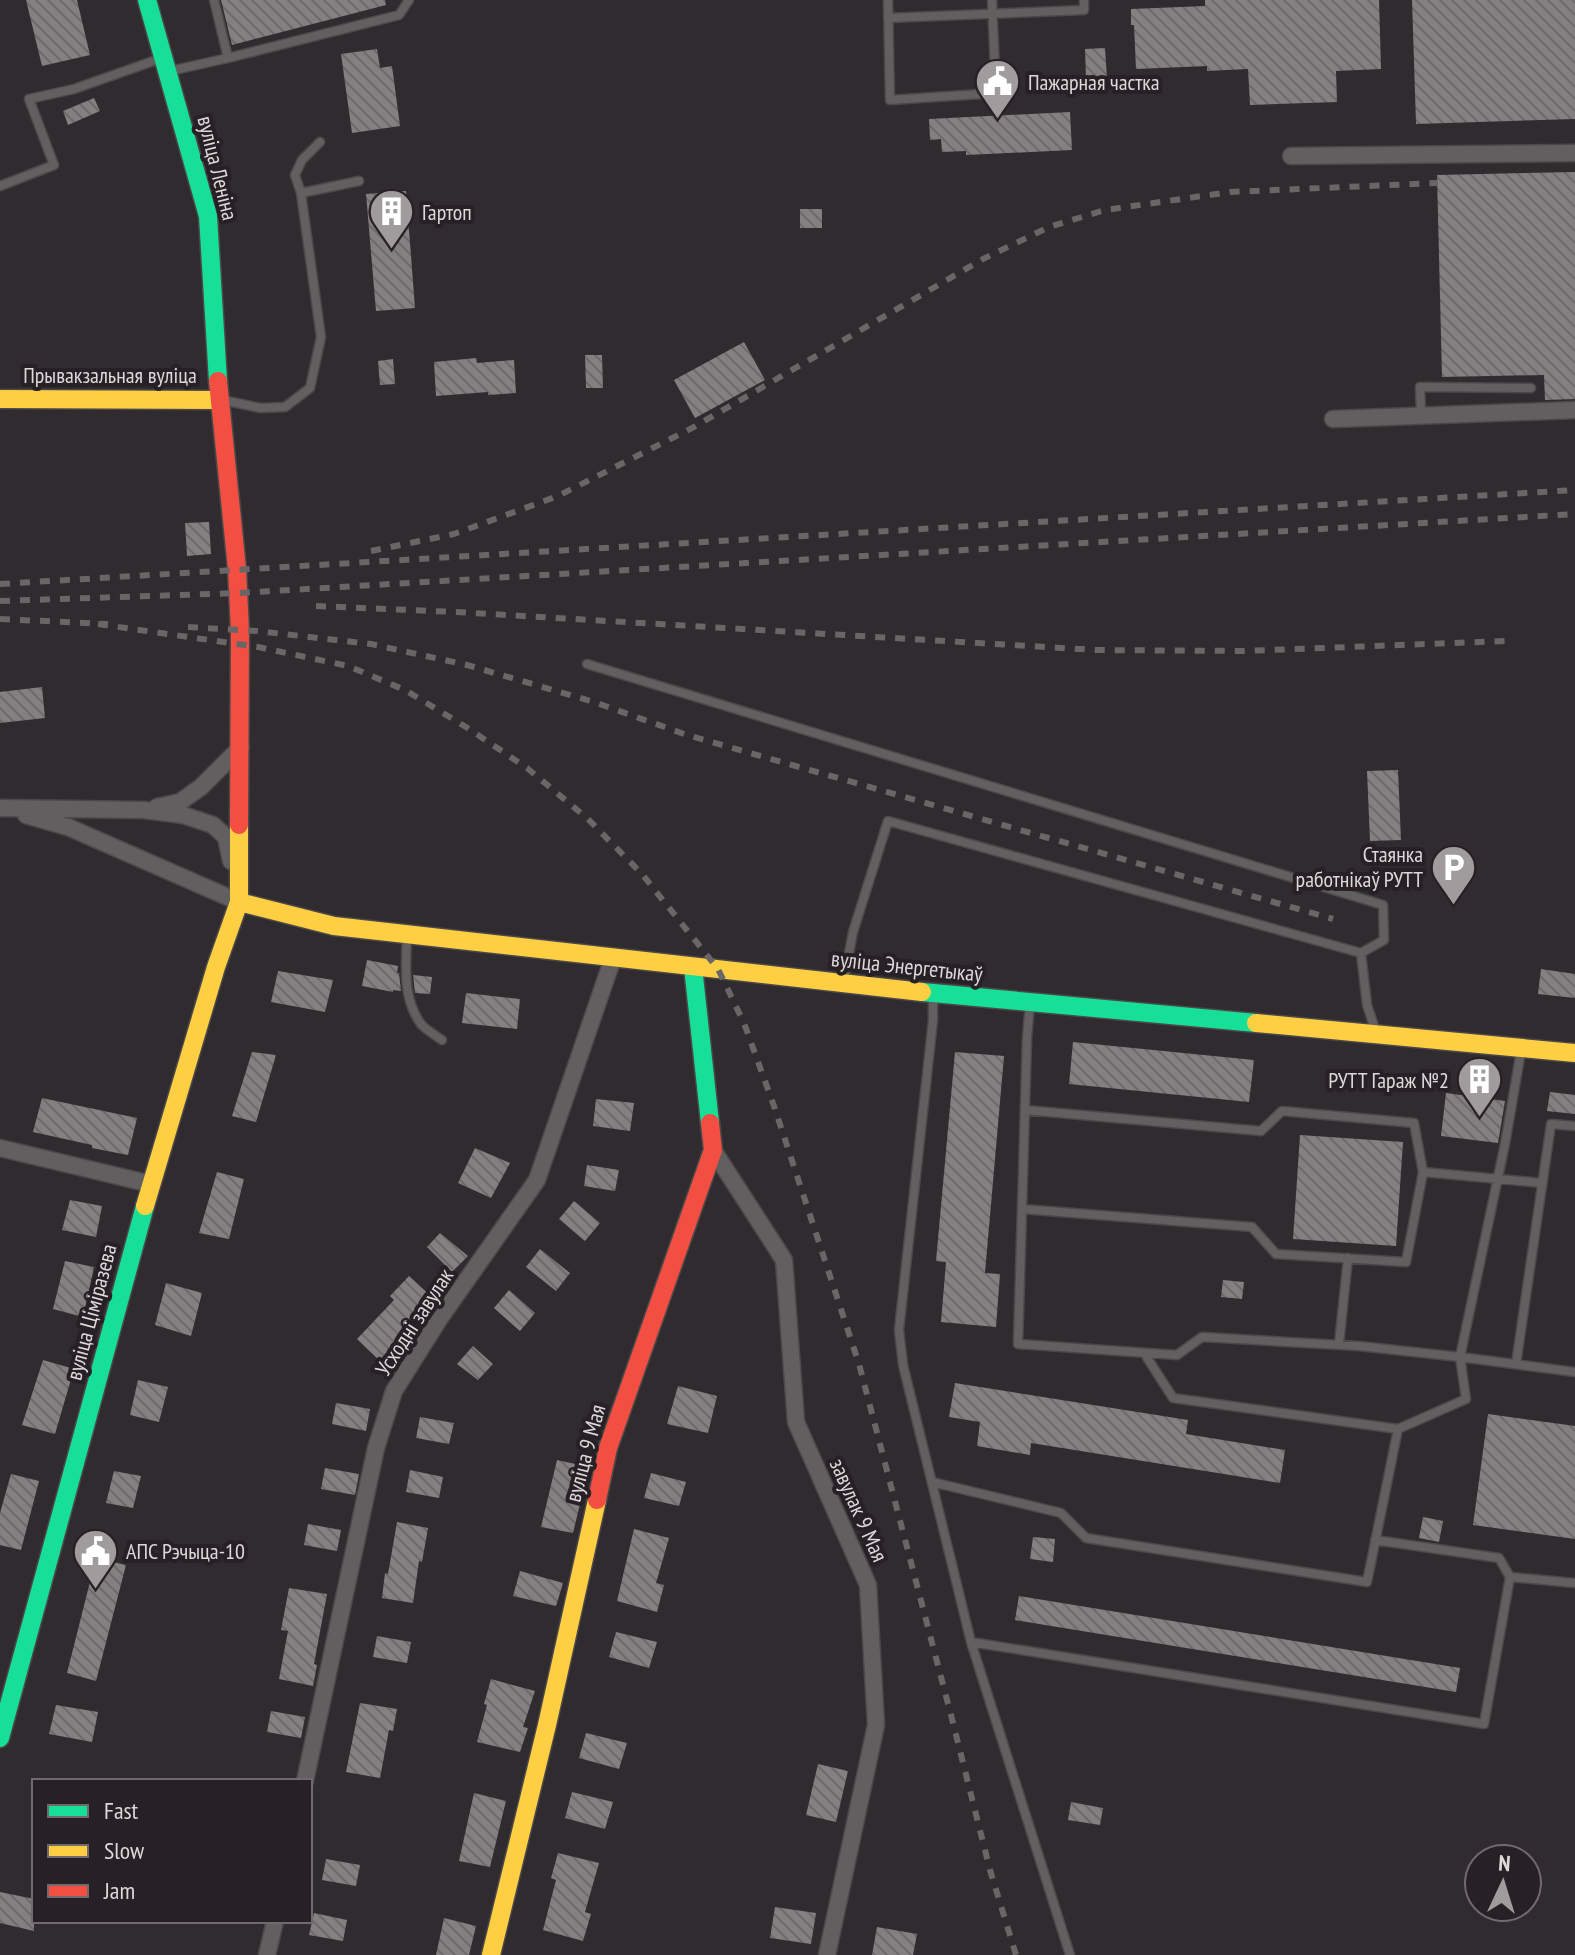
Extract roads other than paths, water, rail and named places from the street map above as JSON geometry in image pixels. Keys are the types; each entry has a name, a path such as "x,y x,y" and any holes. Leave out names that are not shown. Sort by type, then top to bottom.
{"street":[{"name":"вуліца Леніна","path":"147,0 208,216 219,400 237,569 241,747"},
{"path":"1291,156 1575,153"},
{"name":"Прывакзальная вуліца","path":"0,399 219,400"},
{"path":"1333,419 1575,410"},
{"path":"144,810 180,802 201,787 241,747"},
{"name":"вуліца Ціміразева","path":"0,1738 5,1700 151,1184 216,967 239,902 241,747"},
{"path":"2,808 144,810 183,815 213,825 226,837 239,902"},
{"path":"2,808 68,827 239,902"},
{"name":"вуліца Энергетыкаў","path":"239,902 334,926 407,935 843,984 1575,1053"},
{"name":"Усходні завулак","path":"305,1779 376,1448 394,1391 440,1318 537,1180 613,958"},
{"name":"вуліца 9 Мая","path":"491,1955 547,1725 608,1448 713,1150 693,967"},
{"path":"0,1148 151,1184"},
{"name":"завулак 9 Мая","path":"713,1150 784,1260 796,1422 868,1585 876,1725 827,1955"},
{"path":"267,1955 275,1923"}],"lane":[{"path":"214,0 228,58"},
{"path":"0,186 54,165 29,99 166,65 228,58 399,15 409,0"},
{"path":"888,0 890,100 996,93 992,0"},
{"path":"888,18 1084,10 1084,0"},
{"path":"219,400 260,408 285,407 310,388 321,337 301,193 295,175 302,160 320,142"},
{"path":"301,193 359,181"},
{"path":"1421,416 1420,387 1531,388"},
{"path":"587,664 1383,905 1384,940 1361,953 888,821 853,932 843,984"},
{"path":"407,935 408,996 422,1025 442,1040"},
{"path":"1361,953 1367,1005 1376,1035"},
{"path":"933,993 933,1020 899,1330 903,1365 971,1642 1070,1955"},
{"path":"1031,1002 1027,1038 1018,1344 1177,1355 1202,1337 1339,1344 1575,1372"},
{"path":"1144,1353 1173,1398 1398,1429 1466,1399 1460,1357 1521,1048"},
{"path":"1022,1209 1252,1227 1276,1254 1406,1262 1423,1172 1414,1123 1282,1111 1261,1131 1025,1110"},
{"path":"1516,1364 1551,1124 1575,1126"},
{"path":"1423,1172 1542,1183"},
{"path":"1339,1344 1348,1258"},
{"path":"932,1482 1061,1513 1086,1538 1367,1582 1398,1429"},
{"path":"971,1642 1484,1724 1510,1577 1499,1558 1375,1540"},
{"path":"1510,1577 1575,1583"}],"railway":[{"path":"371,551 454,534 558,496 694,427 983,259 1049,227 1105,210 1230,192 1438,183"},
{"path":"0,584 1575,490"},
{"path":"0,601 239,593 1575,514"},
{"path":"316,606 1096,650 1244,651 1505,641"},
{"path":"0,619 108,624"},
{"path":"98,624 258,647 348,666 405,690 527,768 588,819 642,874 718,969 744,1023 774,1106 859,1364 990,1870 1016,1955"},
{"path":"188,627 371,644 467,665 594,702 687,735 1333,919"}],"place":[{"name":"Пажарная частка","path":"997,121"},
{"name":"Гартоп","path":"391,251"},
{"name":"Стаянка работнікаў РУТТ","path":"1454,906"},
{"name":"РУТТ Гараж №2","path":"1480,1119"},
{"name":"АПС Рэчыца-10","path":"95,1590"}]}
